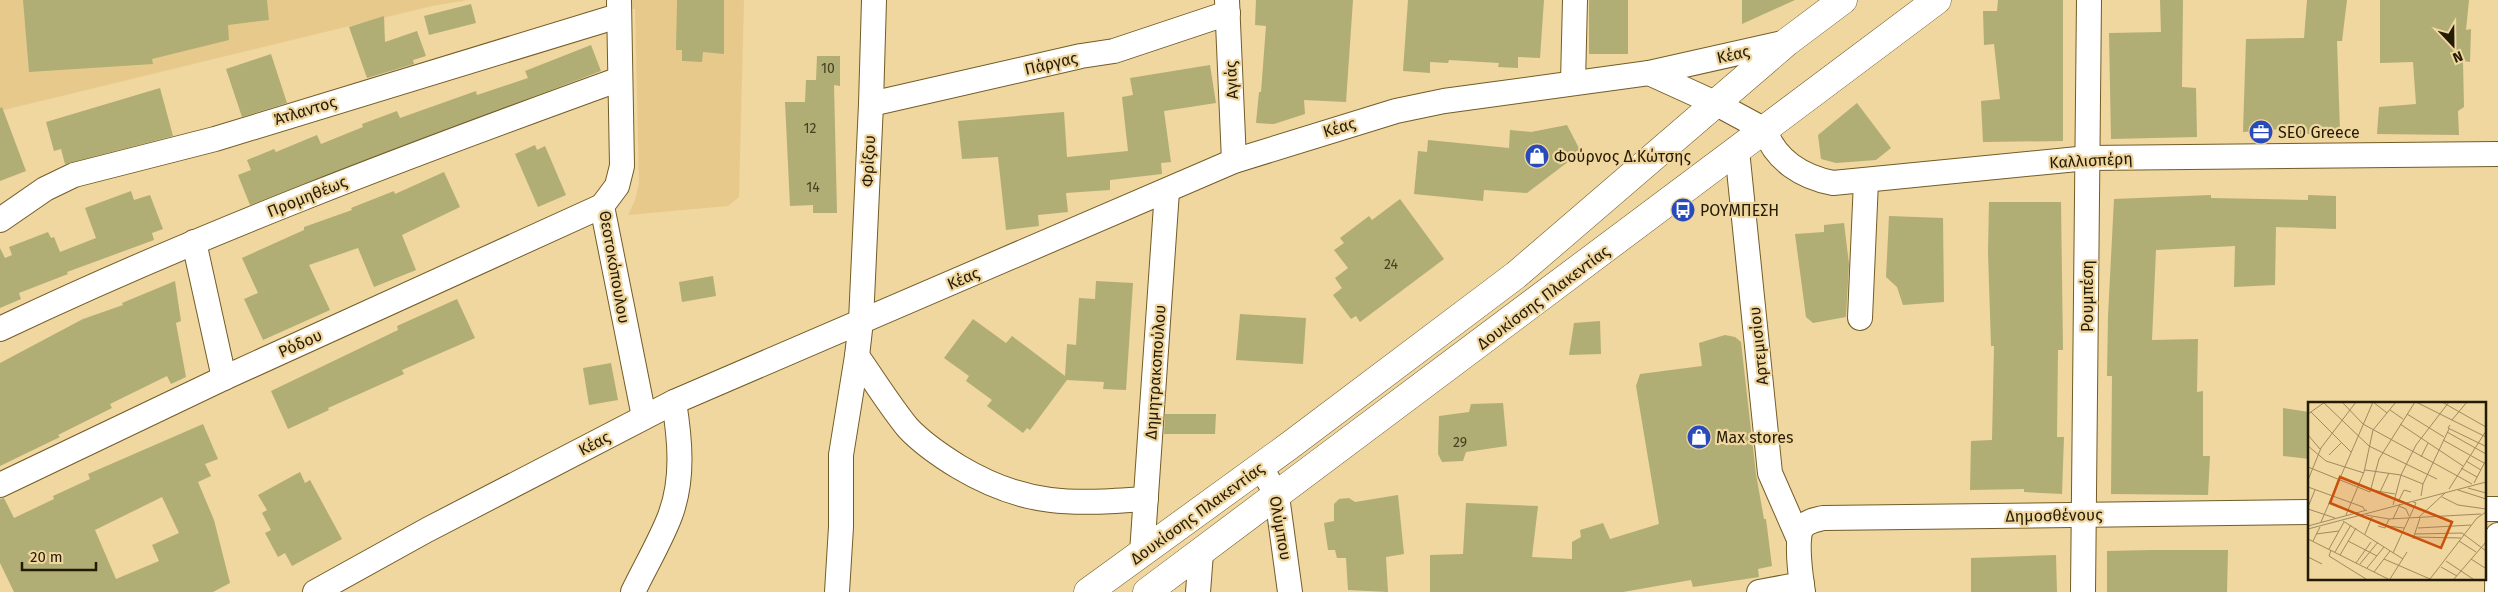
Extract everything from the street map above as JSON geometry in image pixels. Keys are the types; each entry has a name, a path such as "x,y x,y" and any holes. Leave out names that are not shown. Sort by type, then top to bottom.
{"main road":[{"name":"Δουκίσσης Πλακεντίας","path":"1088,592 1261,467 1516,275 1787,42 1842,0"},
{"name":"Δουκίσσης Πλακεντίας","path":"1147,592 1278,496 1937,0"}],"street":[{"name":"Φρίξου","path":"837,592 841,527 841,455 858,356 861,321 874,0"},
{"path":"1573,82 1575,0"},
{"name":"Ρουμπέση","path":"2083,592 2086,515 2088,0"},
{"name":"Πάργας","path":"871,104 1081,56 1114,51 1227,6"},
{"name":"Αγιάς","path":"1227,6 1234,161"},
{"name":"Θεοτοκόπουλου","path":"618,8 622,166 617,186 602,206 644,417"},
{"name":"Άτλαντος","path":"0,220 36,194 74,175 215,138 618,8"},
{"name":"Κέας","path":"315,592 674,402 1234,161 1396,111 1444,101 1649,73 1787,42"},
{"path":"1649,73 1715,103 1765,130"},
{"name":"Προμηθέως","path":"0,329 194,242 402,158 620,79"},
{"name":"Καλλισπέρη","path":"1765,130 1770,147 1797,170 1810,177 1833,183 2088,158 2498,154"},
{"name":"Αρτεμισίου","path":"1737,150 1770,473 1800,533 1803,588"},
{"path":"1860,318 1866,181"},
{"name":"Δημητρακοπούλου","path":"1142,553 1167,191"},
{"name":"Ρόδου","path":"0,485 224,378 602,206"},
{"path":"194,242 224,378"},
{"path":"858,356 909,428 935,452 986,483 1029,497 1056,502 1090,503 1146,499"},
{"path":"633,592 670,515 676,491 680,436 674,402"},
{"name":"Ολύμπου","path":"1261,467 1278,496 1290,592"},
{"name":"Δημοσθένους","path":"1800,533 1812,520 1823,518 2308,512"},
{"path":"2497,592 2498,535"},
{"path":"1198,592 1201,553"},
{"path":"1760,592 1803,588"}],"shaded area":[{"path":"0,0 468,0 432,6 0,111"},
{"path":"610,0 744,0 739,197 728,206 628,215 635,200 639,183 635,9 610,9"}],"building":[{"path":"23,0 267,0 269,20 228,25 229,40 152,59 153,64 29,72"},
{"path":"677,0 724,0 724,54 703,52 702,62 682,61 682,50 676,50"},
{"path":"1256,0 1353,0 1346,102 1304,100 1305,114 1274,124 1256,123 1259,92 1261,92 1266,26 1255,25"},
{"path":"1408,0 1544,0 1540,58 1518,57 1518,68 1498,67 1499,63 1449,60 1448,63 1430,62 1430,73 1403,71"},
{"path":"1589,0 1628,0 1628,54 1589,54"},
{"path":"1742,0 1795,0 1742,24"},
{"path":"1998,0 2063,0 2063,141 1983,142 1981,101 2000,99 1994,44 1984,45 1983,11 1997,11"},
{"path":"2160,0 2183,0 2182,87 2196,88 2197,137 2111,139 2109,33 2161,32"},
{"path":"2307,0 2347,0 2342,41 2337,41 2340,131 2297,135 2296,128 2243,132 2246,39 2304,38"},
{"path":"2380,0 2469,0 2466,30 2471,29 2470,62 2463,61 2464,107 2458,111 2459,135 2377,134 2379,107 2416,104 2413,62 2380,63"},
{"path":"471,4 476,23 429,35 424,16"},
{"path":"384,16 385,42 417,31 426,56 413,60 414,64 367,78 349,27"},
{"path":"591,45 601,71 250,205 238,175 251,170 247,160 274,149 276,152 317,135 321,144 363,127 362,124 397,111 400,118 476,91 477,95 528,78 525,71"},
{"path":"271,54 287,103 242,117 226,69"},
{"path":"817,56 840,56 840,86 834,85 837,213 813,213 813,205 790,206 785,102 805,102 806,80 816,80"},
{"path":"1210,65 1216,103 1164,111 1171,162 1161,163 1162,174 1110,180 1110,190 1066,193 1068,212 1038,215 1039,226 1006,230 998,157 962,159 958,121 1064,112 1067,157 1128,151 1122,97 1133,95 1130,78"},
{"path":"160,88 173,136 65,164 61,149 54,151 46,122"},
{"path":"1857,103 1891,148 1876,160 1836,163 1821,159 1818,135"},
{"path":"2,107 26,171 0,181 0,108"},
{"path":"1567,125 1581,152 1527,193 1484,190 1483,201 1414,194 1418,151 1427,152 1428,140 1509,148 1510,130 1531,132"},
{"path":"535,145 537,150 545,146 566,195 538,207 515,154"},
{"path":"444,172 460,207 402,235 416,270 374,287 358,248 309,265 330,310 263,340 244,299 258,293 242,258 304,230 304,227 352,210 351,208 394,191 395,194"},
{"path":"131,191 134,200 150,195 163,229 152,233 154,240 67,272 68,274 19,293 21,299 0,308 0,248 5,258 12,255 9,247 48,232 51,238 54,237 60,252 96,238 85,208"},
{"path":"2211,195 2211,198 2308,200 2308,195 2336,196 2336,229 2276,227 2275,285 2234,287 2235,246 2156,250 2152,340 2198,339 2197,392 2203,391 2203,456 2210,456 2208,495 2111,494 2112,376 2107,376 2114,199"},
{"path":"1400,199 1444,259 1360,322 1356,316 1351,319 1333,295 1342,288 1335,278 1348,268 1334,250 1344,243 1340,238 1369,216 1372,220"},
{"path":"1989,202 2061,202 2063,350 2058,350 2057,437 2064,437 2062,494 2024,492 2024,489 1970,490 1971,441 1992,440 1994,346 1991,346 1988,252"},
{"path":"1889,216 1943,218 1944,302 1903,305 1897,287 1886,277"},
{"path":"1844,223 1849,264 1846,317 1813,323 1806,317 1795,234 1824,232 1824,225"},
{"path":"713,276 716,296 682,302 679,282"},
{"path":"175,281 181,321 176,323 186,377 171,384 167,376 110,404 112,408 58,435 60,437 0,466 0,363 83,319 123,305 122,303"},
{"path":"1096,281 1133,283 1126,390 1103,389 1104,382 1067,380 1030,430 1027,428 1023,433 987,406 992,400 966,381 969,376 944,358 973,319 1006,343 1012,336 1065,376 1067,344 1076,345 1079,298 1095,299"},
{"path":"457,299 475,338 402,370 404,374 328,408 329,410 288,429 271,391 398,330 397,326"},
{"path":"1240,314 1306,318 1303,364 1236,360"},
{"path":"1600,321 1601,354 1569,355 1574,323"},
{"path":"1725,335 1735,337 1741,342 1756,474 1764,519 1766,519 1772,566 1758,569 1759,577 1693,587 1691,580 1623,592 1430,592 1430,555 1463,554 1466,503 1538,506 1532,557 1572,559 1572,542 1581,537 1580,530 1603,523 1610,539 1659,524 1636,386 1640,374 1702,366 1699,343"},
{"path":"611,363 618,400 589,405 583,368"},
{"path":"1503,403 1507,446 1466,452 1463,461 1442,462 1438,454 1439,416 1469,412 1471,404"},
{"path":"2283,408 2308,412 2308,459 2283,456"},
{"path":"1165,414 1216,414 1215,434 1164,434"},
{"path":"203,424 218,459 205,464 211,476 198,482 214,520 230,583 213,592 14,592 0,563 0,499 4,498 14,518 54,499 53,496 90,479 88,474","holes":["162,497 179,533 152,545 159,561 116,579 95,530"]},
{"path":"300,472 305,483 310,480 342,539 292,566 285,553 278,557 265,533 271,530 262,513 267,510 258,495"},
{"path":"1398,495 1404,554 1386,557 1388,592 1348,590 1346,558 1337,558 1335,550 1328,550 1324,523 1334,521 1334,504 1339,499 1349,498 1355,502"},
{"path":"2228,550 2227,592 2107,592 2107,551"},
{"path":"2056,555 2057,592 1971,592 1971,558"}],"place":[{"name":"SEO Greece","path":"2261,132"},
{"name":"Φούρνος Δ.Κώτσης","path":"1537,156"},
{"name":"ΡΟΥΜΠΕΣΗ","path":"1683,210"},
{"name":"Max stores","path":"1699,437"}]}
